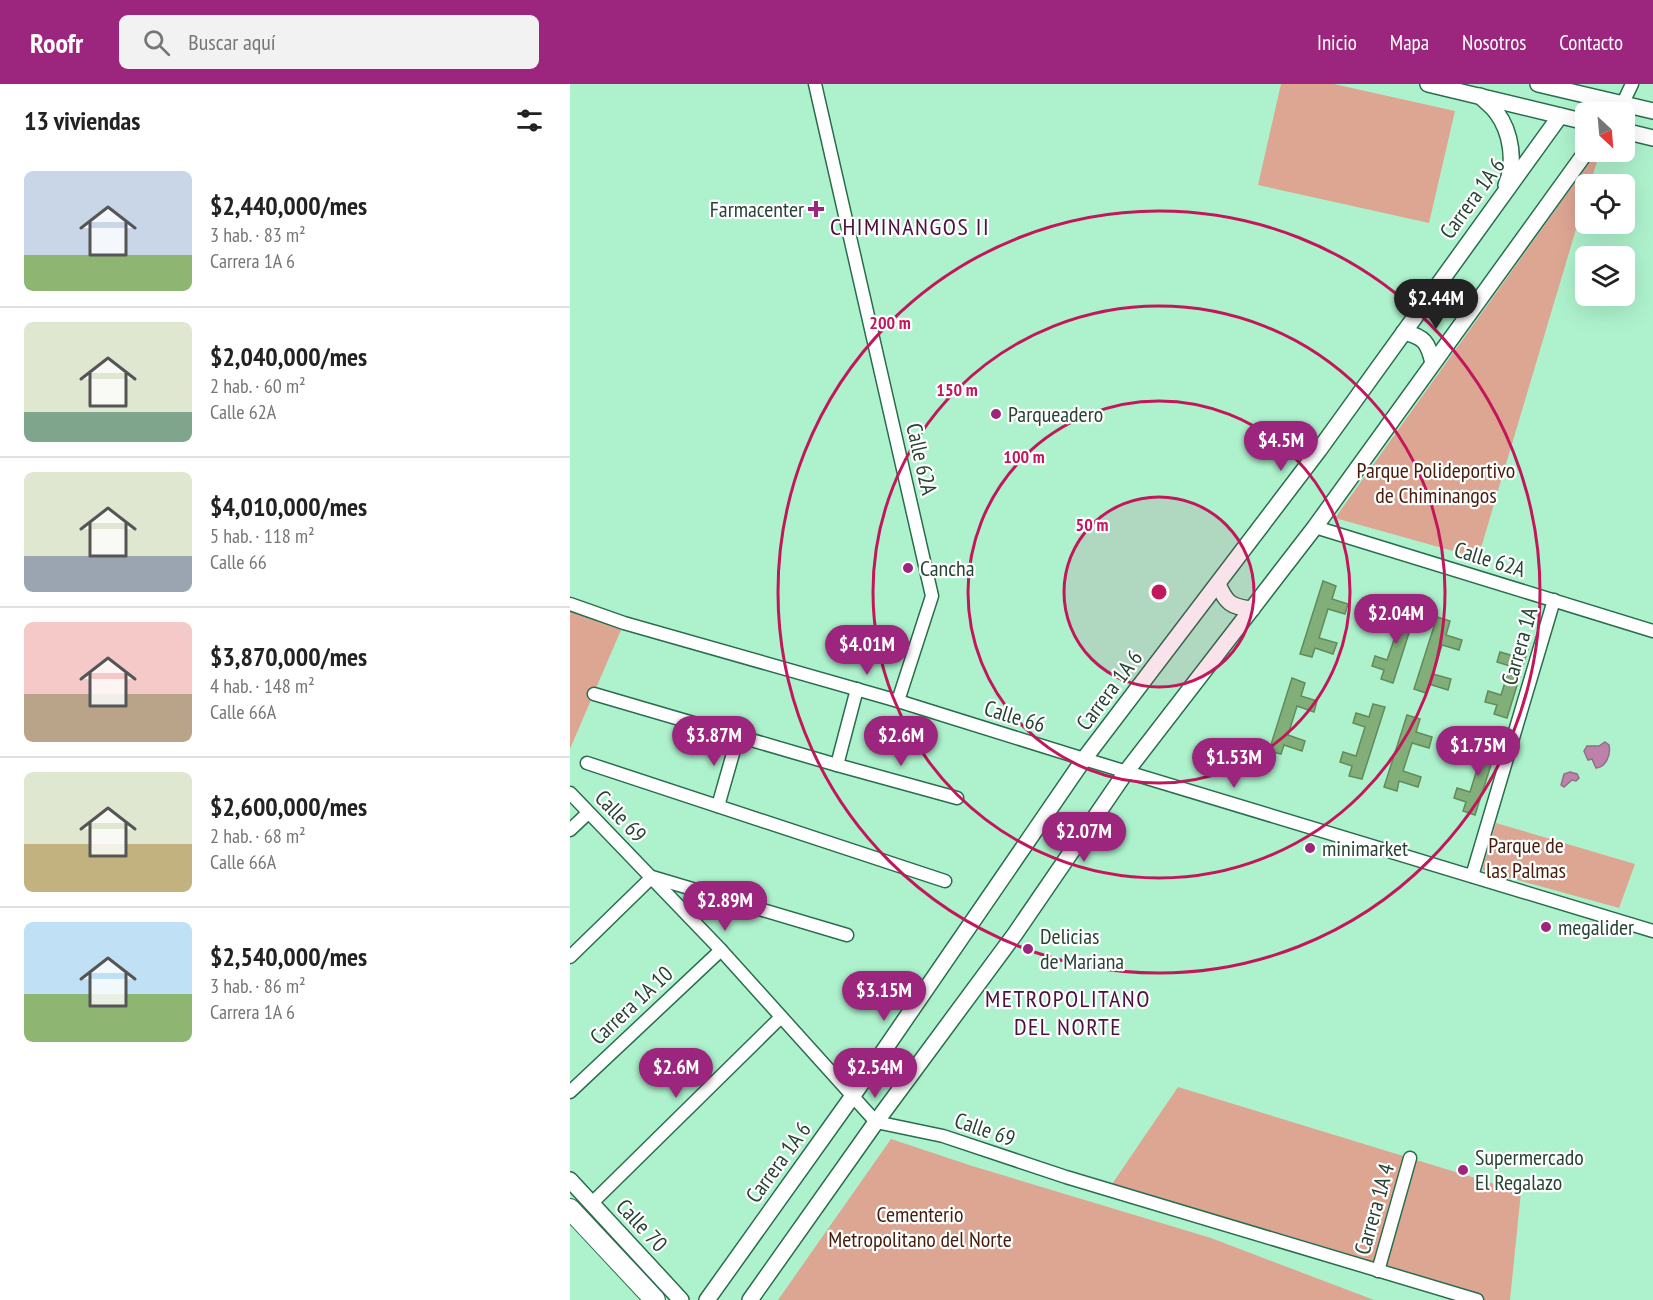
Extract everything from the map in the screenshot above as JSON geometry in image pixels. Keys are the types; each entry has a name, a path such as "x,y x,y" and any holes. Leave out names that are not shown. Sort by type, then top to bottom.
{"highway":[{"path":"570,1209 655,1300"}],"street":[{"name":"Calle 62A","path":"815,84 932,596 898,701"},
{"path":"1428,84 1575,119"},
{"path":"1538,84 1555,86 1611,102"},
{"path":"1623,102 1632,84"},
{"path":"1480,96 1497,113 1508,133 1511,156 1508,179 1498,200"},
{"path":"1635,108 1653,112 1644,122 1644,130 1650,137"},
{"name":"Carrera 1A 6","path":"706,1300 852,1097 1084,759 1319,450 1560,116"},
{"path":"1635,134 1650,137"},
{"path":"750,1300 876,1122 1015,934 1126,772 1315,527 1579,162"},
{"path":"1404,332 1419,336 1430,347 1433,363"},
{"name":"Calle 62A","path":"1315,527 1653,631"},
{"path":"1218,584 1224,598 1237,607 1252,609"},
{"name":"Carrera 1A","path":"1472,876 1554,600"},
{"name":"Calle 66","path":"570,604 624,623 898,701 1653,930"},
{"path":"837,765 857,689"},
{"path":"594,694 957,798"},
{"path":"718,806 738,736"},
{"path":"587,763 945,881"},
{"name":"Calle 69","path":"570,793 721,950 876,1122 945,1133 1066,1177 1476,1300"},
{"path":"570,830 588,813"},
{"path":"570,957 652,877 847,935"},
{"path":"675,903 684,886"},
{"name":"Carrera 1A 10","path":"570,1092 721,950"},
{"path":"592,1203 781,1017"},
{"name":"Carrera 1A 4","path":"1378,1271 1410,1158"},
{"name":"Calle 70","path":"570,1180 681,1300"},
{"path":"719,1283 720,1293 724,1300"}],"green space":[{"path":"1281,84 1334,84 1455,111 1429,223 1258,185"},
{"name":"Parque Polideportivo de Chiminangos","path":"1590,162 1597,162 1593,174 1581,174"},
{"name":"Parque Polideportivo de Chiminangos","path":"1575,183 1575,233 1478,558 1335,518"},
{"path":"570,604 624,623 570,749"},
{"name":"Parque de las Palmas","path":"1496,823 1635,864 1619,908 1482,870"},
{"path":"1178,1087 1521,1192 1510,1300 1477,1300 1108,1190"},
{"name":"Cementerio Metropolitano del Norte","path":"891,1139 1211,1238 1374,1300 778,1300"}],"shaded area":[{"path":"1605,742 1609,745 1608,756 1603,765 1596,768 1592,759 1588,760 1584,751 1587,746 1599,746"},
{"path":"1570,772 1577,774 1579,778 1576,781 1572,780 1564,787 1561,785 1564,774"}],"building":[{"path":"1323,581 1336,586 1332,599 1348,604 1345,614 1328,609 1319,638 1337,643 1333,654 1315,648 1312,657 1300,654"},
{"path":"1405,607 1416,611 1393,683 1381,679 1384,670 1372,666 1375,656 1387,660 1397,631 1384,627 1387,617 1400,621"},
{"path":"1437,617 1450,621 1446,635 1462,640 1459,650 1442,645 1433,674 1451,679 1448,690 1429,684 1426,693 1414,689"},
{"path":"1518,643 1529,646 1507,718 1494,714 1497,705 1485,702 1488,691 1501,695 1510,666 1497,662 1500,652 1514,656"},
{"path":"1292,678 1305,683 1301,696 1317,701 1314,712 1297,706 1288,735 1305,741 1302,751 1284,745 1281,754 1269,751"},
{"path":"1373,704 1385,707 1362,779 1349,776 1352,766 1340,762 1343,752 1356,756 1365,727 1353,723 1356,713 1369,717"},
{"path":"1407,715 1420,719 1416,732 1432,737 1429,748 1412,743 1403,771 1421,777 1418,787 1399,781 1397,791 1384,787"},
{"path":"1487,739 1498,743 1475,815 1463,811 1466,802 1454,798 1457,788 1470,792 1479,763 1466,759 1469,749 1482,753"}],"place":[{"name":"Farmacenter","path":"816,209"},
{"name":"Parqueadero","path":"996,414"},
{"name":"Cancha","path":"908,568"},
{"name":"minimarket","path":"1310,848"},
{"name":"megalider","path":"1546,927"},
{"name":"Delicias de Mariana","path":"1028,949"},
{"name":"Supermercado El Regalazo","path":"1463,1170"}],"district":[{"name":"CHIMINANGOS II","path":"910,227"},
{"name":"METROPOLITANO DEL NORTE","path":"1068,1013"}]}
